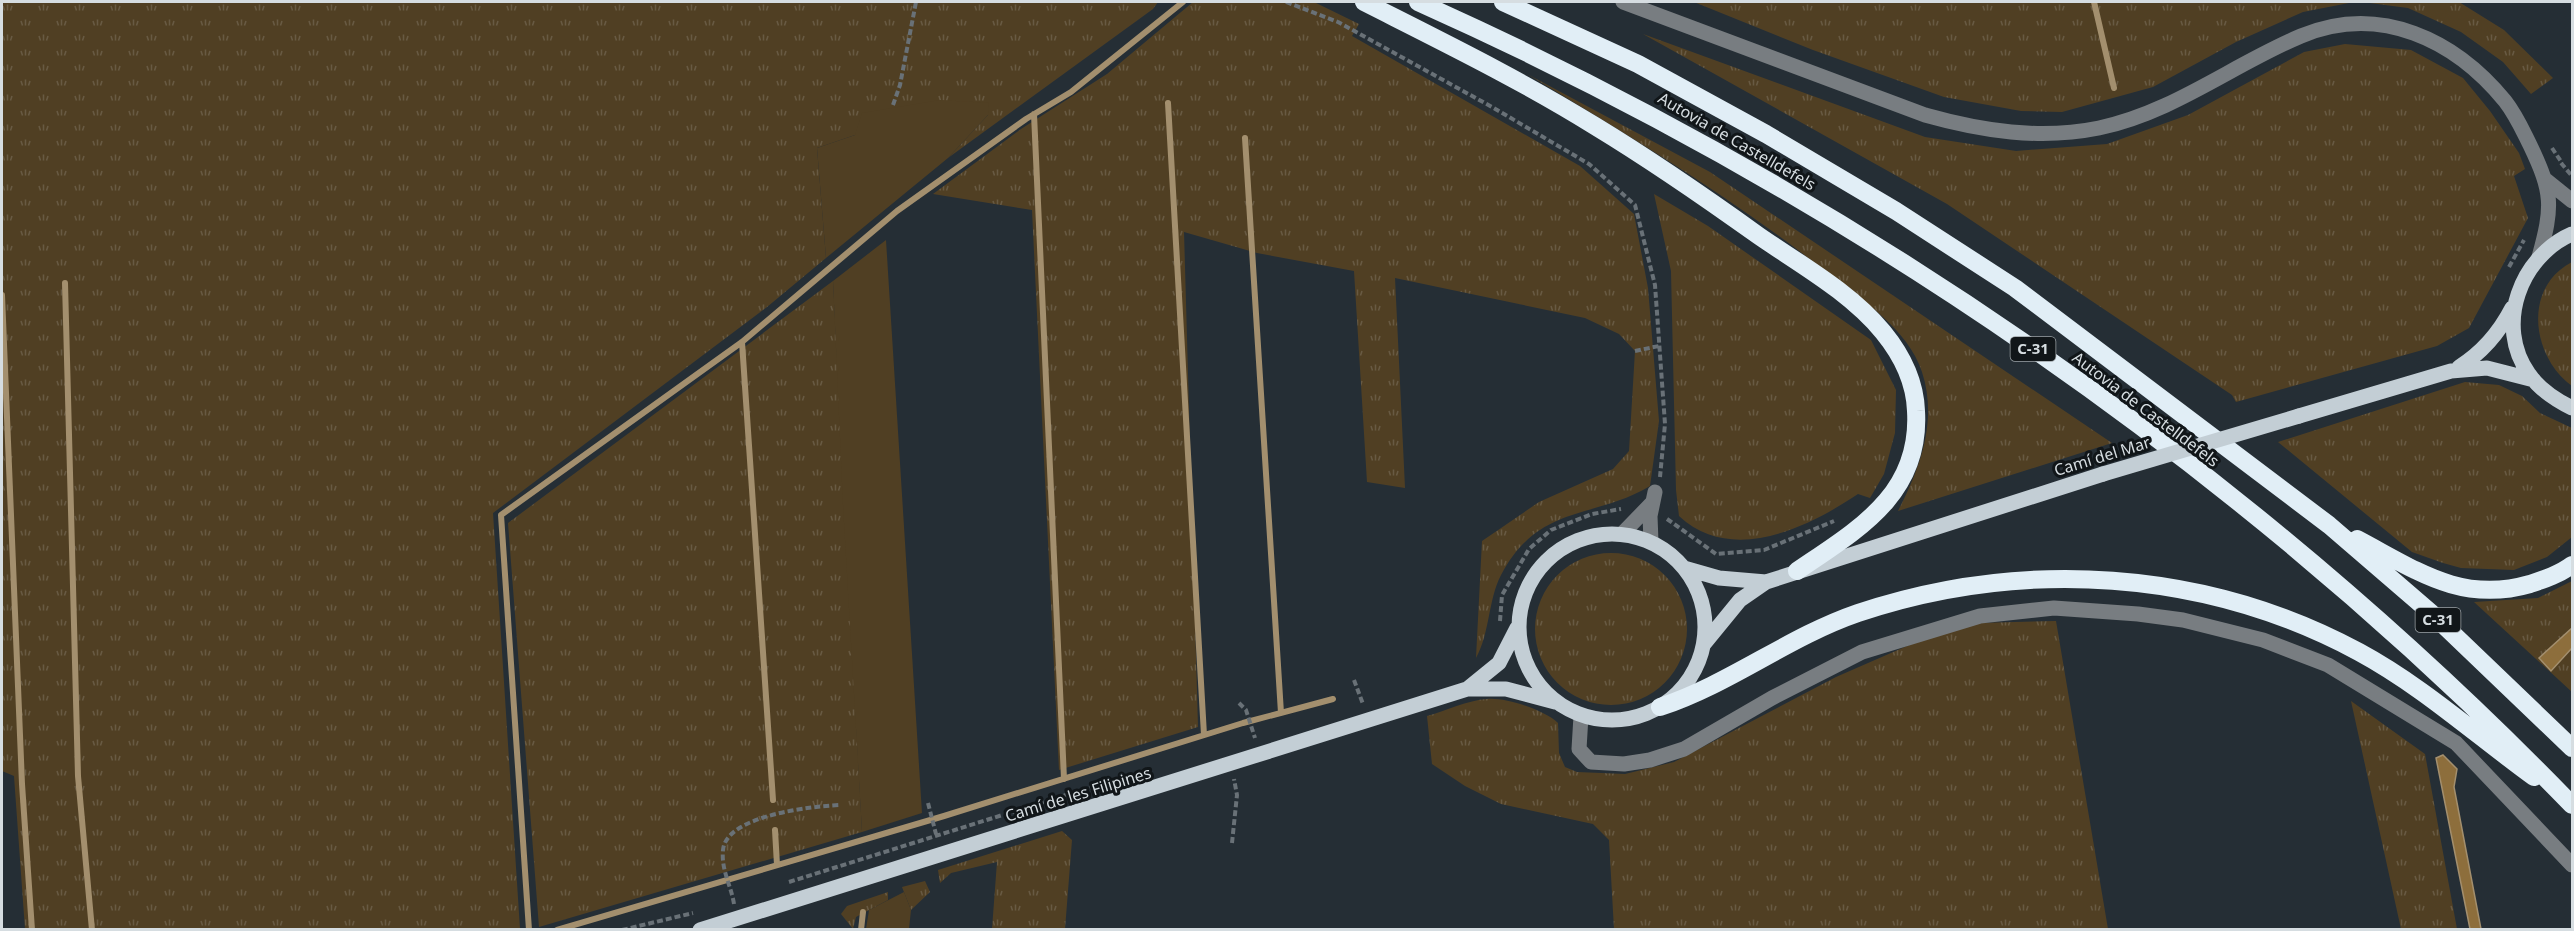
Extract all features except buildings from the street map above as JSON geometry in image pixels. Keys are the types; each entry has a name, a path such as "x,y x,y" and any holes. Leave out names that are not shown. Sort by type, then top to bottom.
{"highway":[{"path":"1364,2 1521,83 1595,126 1844,296 1883,331 1908,372 1916,410 1914,446 1907,469 1888,501 1871,518 1797,571"},
{"name":"Autovia de Castelldefels","path":"1418,2 1616,95 1878,246 1996,323 2135,423 2269,527 2408,645 2517,748 2572,805"},
{"name":"Autovia de Castelldefels","path":"1503,2 1638,64 1766,134 1896,211 2015,288 2329,525 2430,612 2572,748"},
{"path":"2329,525 2420,573 2456,587 2494,591 2516,588 2553,576 2572,565"},
{"path":"1660,707 1714,686 1814,631 1898,601 1945,590 2004,581 2078,578 2138,582 2230,600 2277,616 2359,652 2439,704 2572,805"}],"main road":[{"path":"2572,234 2554,243 2539,257 2524,278 2515,303 2513,318 2523,365 2534,380 2555,398 2572,408"},
{"name":"Camí del Mar","path":"1704,644 1740,600 1767,582 1797,571 2103,474 2451,371 2474,358 2488,344 2504,323 2515,303"},
{"name":"Camí del Mar","path":"2451,371 2487,369 2534,380"},
{"path":"1622,534 1651,543 1677,559 1695,583 1705,611 1704,644 1696,667 1688,680 1660,707 1628,719 1600,720 1581,716 1555,702 1506,689 1467,689 1499,663 1517,628 1527,587 1545,560 1575,541 1590,536 1622,534"},
{"name":"Camí del Mar","path":"1684,568 1719,578 1767,582"},
{"path":"1517,628 1526,666 1555,702"},
{"name":"Camí de les Filipines","path":"700,930 1368,722 1467,689"}],"street":[{"path":"1623,2 1925,115 1959,124 2020,134 2071,132 2124,122 2172,103 2279,46 2322,29 2365,25 2409,30 2430,38 2466,60 2489,82 2514,112 2546,180 2547,225 2539,257"},
{"path":"2546,180 2572,201"},
{"path":"1622,534 1653,498"},
{"path":"1651,543 1649,527 1653,498"},
{"path":"1581,716 1579,749 1591,762 1624,764 1650,760 1684,749 1772,698 1862,652 1980,616 2054,608 2183,620 2263,640 2328,665 2456,743 2572,865"}],"path":[{"path":"893,105 900,85 916,2"},
{"path":"1286,2 1338,22 1502,113 1589,164 1635,205 1655,285 1665,424 1662,464 1653,498"},
{"path":"2549,142 2560,164 2572,176"},
{"path":"2545,148 2550,157"},
{"path":"2507,273 2526,237"},
{"path":"1635,351 1659,346"},
{"path":"1499,629 1502,595 1529,549 1551,530 1592,514 1618,510 1640,500 1653,498 1664,507 1667,520 1716,554 1764,550 1844,517"},
{"path":"1354,680 1368,722"},
{"path":"1239,703 1247,713 1252,729"},
{"path":"1229,765 1237,795 1232,843"},
{"path":"928,803 933,822"},
{"path":"729,888 723,871 723,847 733,832 752,820 813,806 841,805"}],"green space":[{"path":"2,2 1158,2 1153,9 948,158 988,115 855,135 817,148 826,258 767,307 493,513 520,929 25,929 14,776 2,771"},
{"path":"1193,2 1314,2 1359,24 1352,36 1580,166 1634,214 1648,288 1659,421 1650,486 1629,497 1568,516 1532,536 1516,552 1501,575 1481,648 1476,658 1482,541 1539,502 1613,469 1629,451 1635,351 1619,334 1585,318 1395,278 1405,488 1367,482 1354,271 1257,253 1184,232 1198,727 1059,770 1032,210 933,194 1021,129 1107,74"},
{"path":"1694,2 2354,2 2303,12 2236,42 2153,87 2062,112 2021,111 1944,97 1813,50"},
{"path":"2362,2 2459,2 2504,30 2553,78 2531,94 2503,62 2461,32 2408,8"},
{"path":"1643,34 1925,137 2016,151 2107,144 2188,115 2304,52 2345,44 2411,50 2463,78 2490,111 2519,153 2525,169 2514,176 2528,218 2469,328 2437,346 2236,402 2232,395 1947,204"},
{"path":"1527,74 1710,172 2112,443 1898,511 1913,478 1924,444 1928,408 1922,372 1906,342 1896,330 1870,306 1757,220 1605,121"},
{"path":"940,100 989,103 988,115 948,158 826,258 817,148 855,135 862,113"},
{"path":"1654,194 1708,226 1871,340 1896,390 1895,433 1884,474 1870,498 1858,494 1816,519 1793,529 1745,540 1722,538 1700,531 1679,516 1676,490 1671,271"},
{"path":"886,240 922,813 862,832 833,281"},
{"path":"2572,262 2572,386 2558,373 2548,358 2541,341 2538,323 2539,305 2545,288 2556,274"},
{"path":"833,281 862,832 539,927 508,523"},
{"path":"2465,382 2499,385 2522,396 2540,413 2572,428 2572,537 2547,557 2514,570 2461,568 2412,552 2278,442"},
{"path":"1611,553 1640,558 1665,575 1682,600 1687,629 1682,658 1665,683 1640,700 1611,705 1582,700 1557,683 1540,658 1535,629 1540,600 1557,575 1582,558"},
{"path":"2572,581 2572,692 2474,602 2538,598"},
{"path":"2056,621 2108,929 1614,929 1609,840 1593,824 1501,804 1465,786 1432,764 1427,716 1472,701 1495,699 1535,709 1558,723 1559,753 1565,767 1577,772 1625,774 1674,762 1836,677 1923,639 1978,623"},
{"path":"2351,701 2425,754 2457,929 2401,929"},
{"path":"1062,831 1072,840 1065,929 992,929 997,862 951,873 940,883 938,870"},
{"path":"925,881 930,892 911,910 902,887"},
{"path":"888,892 888,900 856,917 853,929 841,914 847,906"},
{"path":"904,892 911,910 909,929 866,929 869,910"}],"shaded area":[{"path":"2572,628 2572,648 2551,671 2539,658"},
{"path":"2443,755 2457,769 2454,787 2481,929 2470,929 2436,758"}],"waterway":[{"path":"529,930 501,515 742,342 897,211 1026,119 1071,92 1183,2"},
{"path":"2094,2 2114,88"},
{"path":"1168,103 1204,735"},
{"path":"1034,114 1064,779"},
{"path":"1245,138 1281,713"},
{"path":"65,283 78,776 92,930"},
{"path":"2,295 22,784 32,930"},
{"path":"742,342 773,800"},
{"path":"557,930 944,816 1243,723 1333,699"},
{"path":"775,830 777,865"},
{"path":"861,930 863,912"}]}
